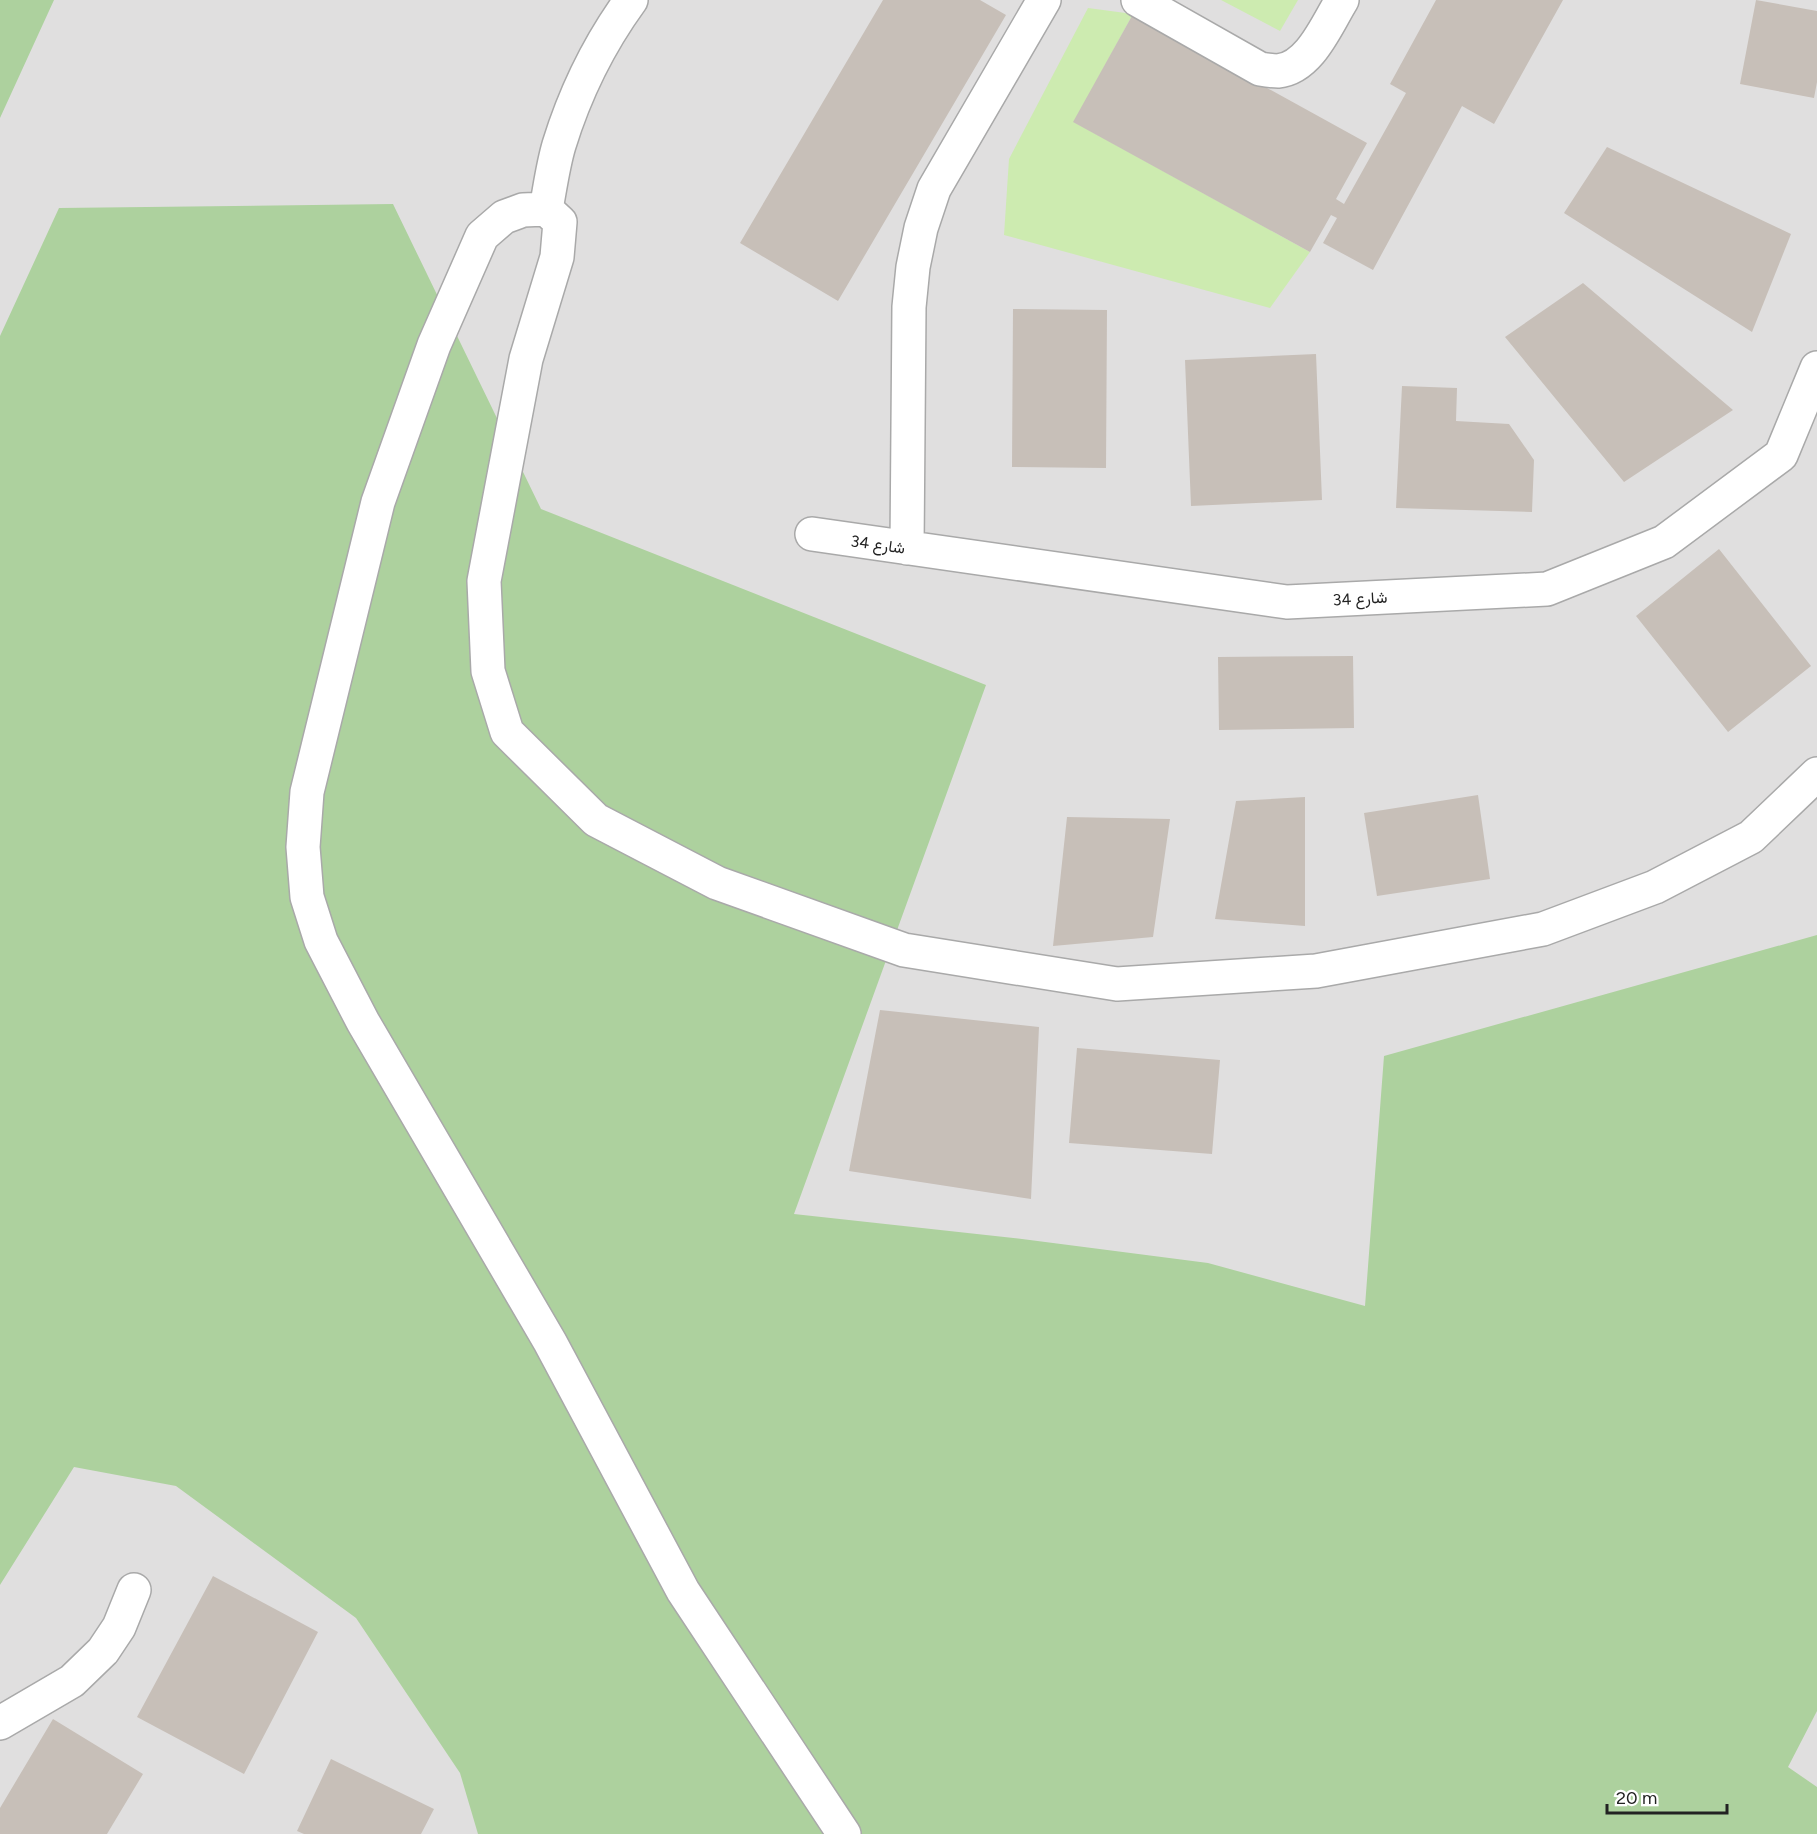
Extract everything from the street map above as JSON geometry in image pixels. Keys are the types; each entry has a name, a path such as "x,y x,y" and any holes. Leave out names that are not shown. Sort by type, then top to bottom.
{"street":[{"path":"546,209 558,147 579,88 608,32 631,0"},
{"path":"907,548 909,307 913,267 921,228 934,189 1044,0"},
{"path":"1138,0 1260,69 1279,71 1298,64 1311,50 1342,0"},
{"path":"844,1834 683,1591 550,1342 363,1022 321,941 307,897 303,847 307,792 378,502 434,345 482,237 504,217 524,210 546,209 560,222 557,257 526,359 484,581 488,671 507,732 596,820 717,883 904,950 1118,984 1316,971 1542,929 1655,887 1751,837 1817,774"},
{"name":"شارع 34","path":"812,534 1287,602 1547,589 1664,542 1782,455 1817,368"},
{"path":"0,1723 72,1681 103,1651 119,1627 134,1590"}],"shaded area":[{"path":"0,0 1817,0 1817,1834 0,1834"}],"green space":[{"path":"0,0 54,0 0,118"},
{"path":"1221,0 1298,0 1280,31"},
{"path":"1088,8 1133,14 1074,122 1310,252 1270,308 1004,235 1009,159"},
{"path":"393,204 541,509 986,685 794,1214 1022,1239 1208,1263 1365,1306 1384,1056 1817,935 1817,1711 1788,1767 1817,1787 1817,1834 478,1834 460,1773 356,1618 176,1486 74,1467 0,1585 0,336 59,208"}],"building":[{"path":"883,0 980,0 1006,15 838,301 740,243"},
{"path":"1436,0 1563,0 1494,124 1462,106 1373,270 1323,243 1337,218 1331,215 1310,252 1073,122 1133,14 1367,143 1336,199 1344,204 1406,93 1390,84"},
{"path":"1756,0 1817,11 1817,82 1814,98 1740,84"},
{"path":"1607,147 1791,234 1752,332 1564,213"},
{"path":"1583,283 1733,410 1624,482 1505,337"},
{"path":"1013,309 1107,310 1106,468 1012,467"},
{"path":"1316,354 1322,500 1191,506 1185,360"},
{"path":"1402,386 1457,388 1456,421 1509,424 1534,460 1532,512 1396,508"},
{"path":"1719,549 1811,666 1728,732 1636,616"},
{"path":"1353,656 1354,728 1219,730 1218,657"},
{"path":"1478,795 1490,879 1377,896 1364,813"},
{"path":"1305,797 1305,926 1215,919 1236,801"},
{"path":"1067,817 1170,819 1153,937 1053,946"},
{"path":"880,1010 1039,1027 1031,1199 849,1171"},
{"path":"1077,1048 1220,1060 1212,1154 1069,1143"},
{"path":"213,1576 318,1632 244,1774 137,1717"},
{"path":"53,1719 143,1774 107,1834 0,1834 0,1808"},
{"path":"331,1759 434,1809 421,1834 304,1834 297,1831"}]}
